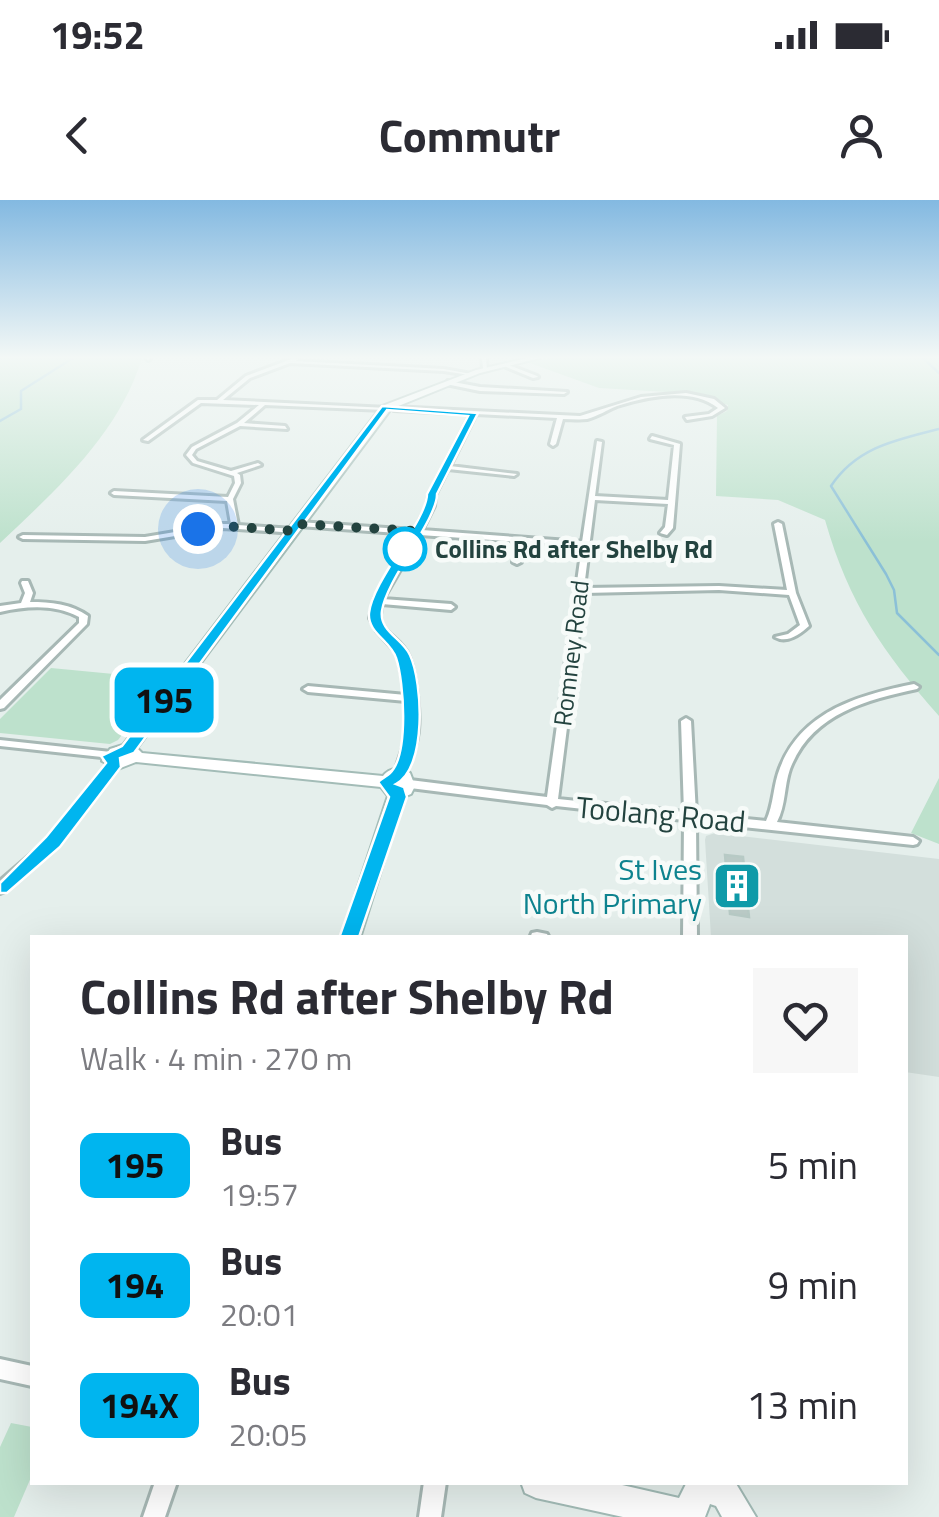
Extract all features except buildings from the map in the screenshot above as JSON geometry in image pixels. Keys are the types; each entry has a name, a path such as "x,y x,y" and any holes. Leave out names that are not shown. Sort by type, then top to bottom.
{"street":[{"path":"146,440 173,419"},
{"path":"234,527 230,499 240,479 233,472 195,462 189,455 194,448 244,419"},
{"path":"0,743 113,759 130,753 296,527 381,419"},
{"path":"351,935 413,730 403,655 374,616 471,419"},
{"path":"552,444 560,419"},
{"path":"239,424 286,428"},
{"path":"652,438 677,444 670,528 664,533"},
{"name":"Romney Road","path":"552,804 600,442"},
{"path":"233,472 258,465"},
{"path":"446,467 514,474"},
{"path":"114,494 230,499"},
{"path":"592,498 670,502"},
{"path":"778,524 792,593 805,626 790,636 780,637"},
{"path":"23,537 145,539 212,526 296,527 416,531 584,544"},
{"path":"518,562 523,540"},
{"path":"25,605 29,593 26,583"},
{"path":"579,591 719,588 792,593"},
{"path":"380,601 451,607"},
{"path":"0,610 25,605 76,610 84,616 82,624 0,706"},
{"path":"771,823 778,812 788,758 812,727 846,704 914,687"},
{"path":"308,689 408,698"},
{"path":"686,721 690,935"},
{"name":"Toolang Road","path":"130,753 552,804 771,823 912,841"},
{"path":"0,888 53,842 113,759"},
{"path":"0,1369 30,1376"},
{"path":"154,1517 165,1485"},
{"path":"430,1517 435,1485"},
{"path":"550,1485 689,1516 694,1494 714,1486 726,1494 740,1517"}],"shaded area":[{"path":"715,833 939,859 939,1077 908,1072 908,935 711,935 706,836"}],"green space":[{"path":"0,419 113,419 63,481 0,543"},
{"path":"717,419 939,419 939,716 870,626 845,577 825,520 778,500 716,496"},
{"path":"51,668 166,679 118,740 110,744 0,733 0,719"},
{"path":"939,778 939,844 911,833"},
{"path":"11,1423 30,1427 30,1480 14,1517 0,1517 0,1447"}],"waterway":[{"path":"939,429 865,454 831,486 886,574 894,590 897,613 939,655"}],"bus line":[{"name":"195","path":"0,888 53,842 115,763 110,756 128,749 379,419"},
{"name":"195","path":"351,935 398,797 398,791 386,784 400,775 413,730 403,655 377,625 375,610 410,537 432,504 432,494 471,419"}],"place":[{"name":"Collins Rd after Shelby Rd","path":"405,549"},
{"name":"St Ives North Primary","path":"737,886"}],"route":[{"path":"198,529 223,526 293,531 299,524 416,531 405,549"}]}
